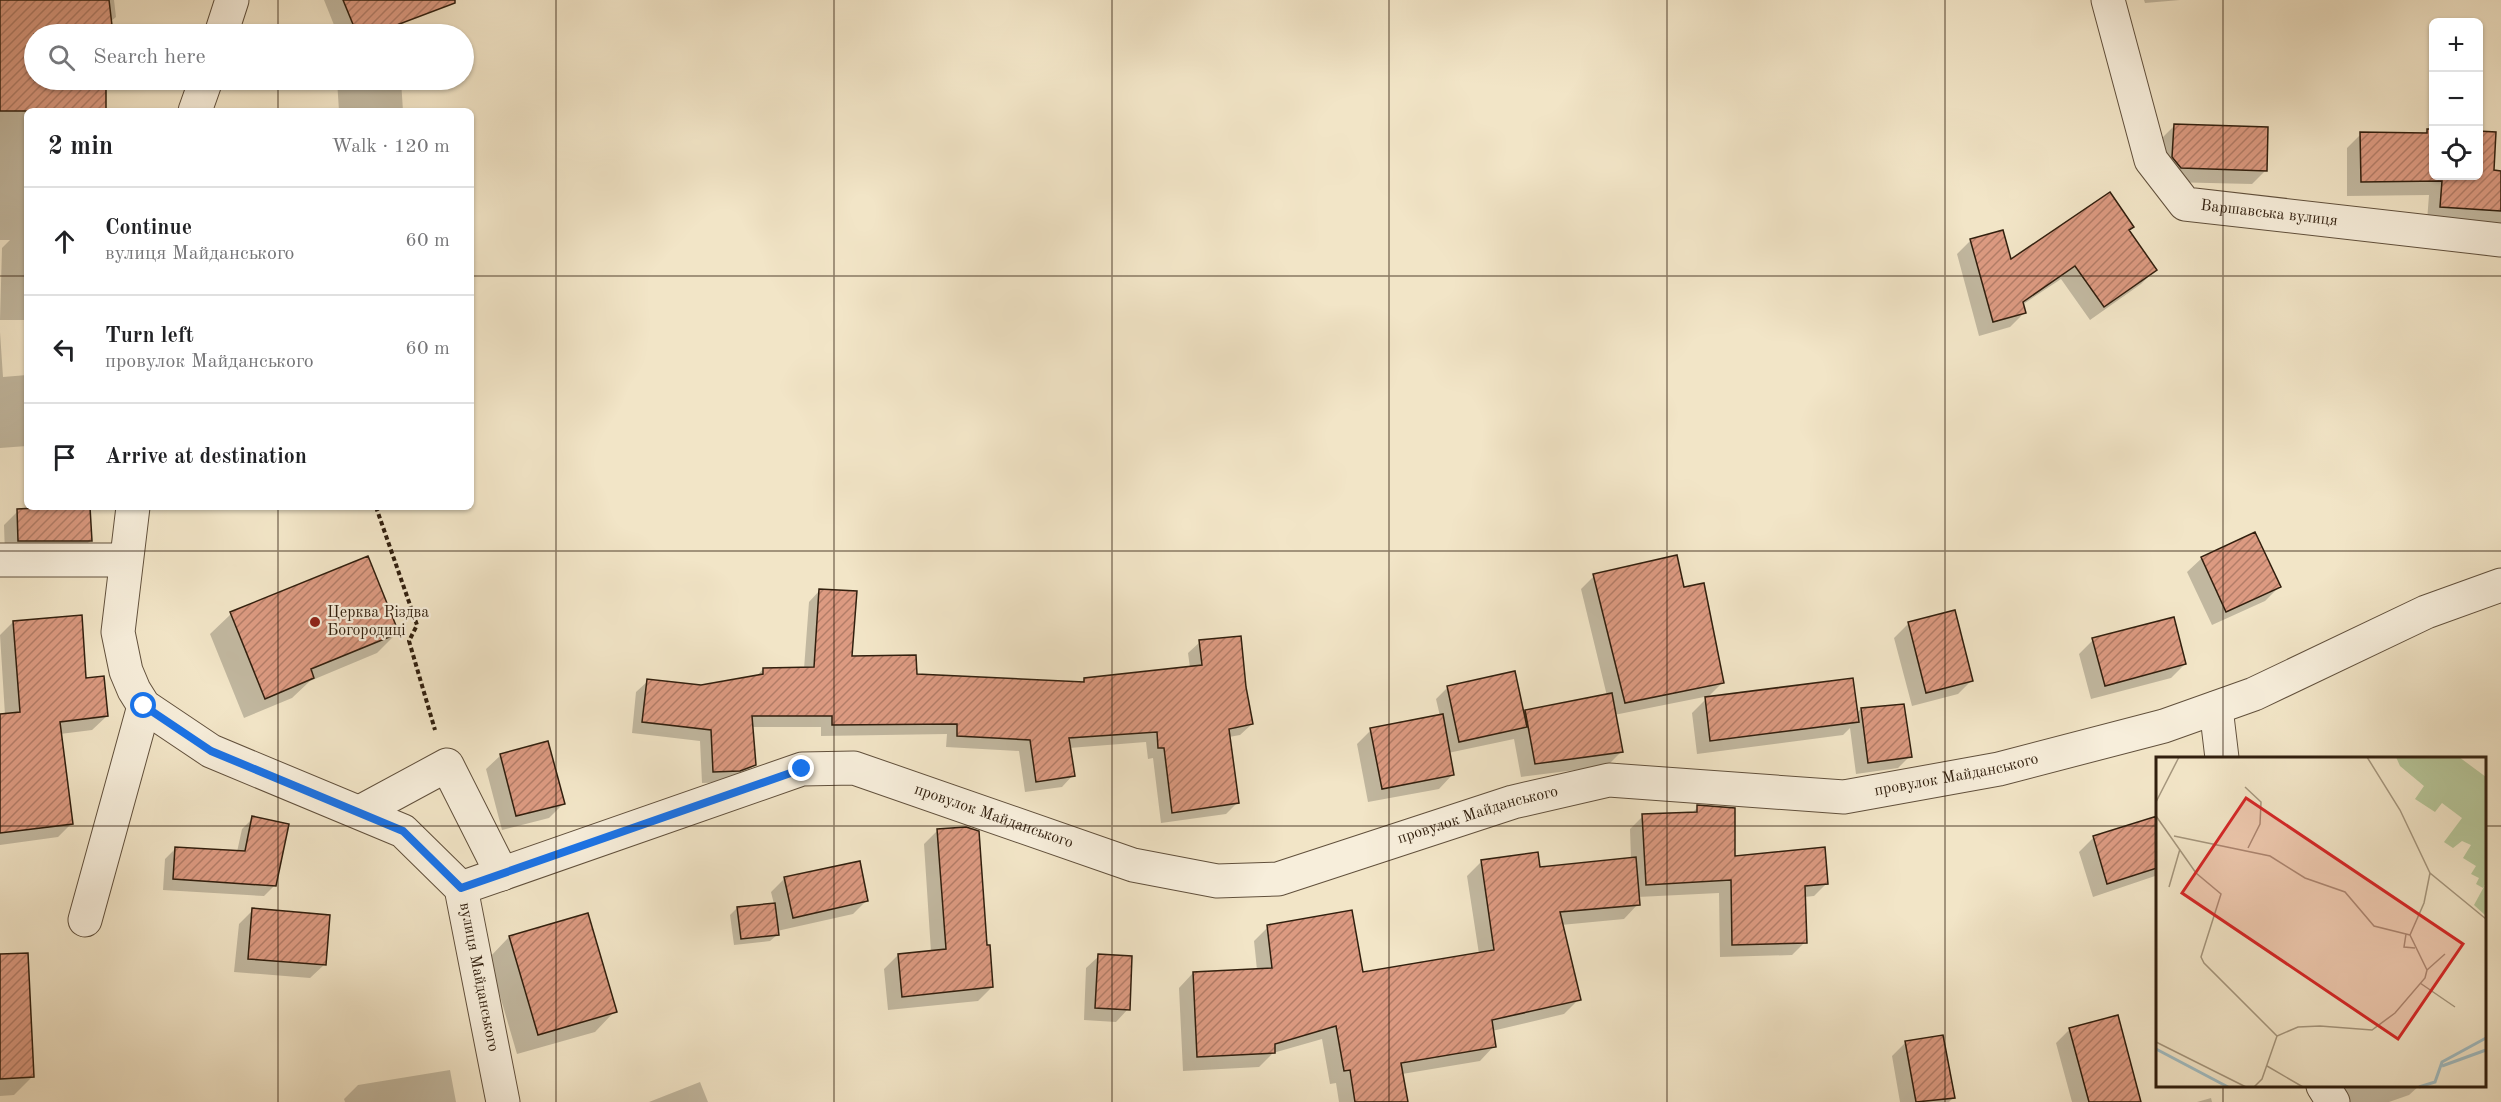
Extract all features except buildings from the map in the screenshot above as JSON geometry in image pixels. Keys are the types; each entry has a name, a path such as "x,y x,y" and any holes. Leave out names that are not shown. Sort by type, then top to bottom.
{"street":[{"path":"224,24 232,0"},
{"name":"Варшавська вулиця","path":"2108,0 2151,160 2185,204 2501,240"},
{"path":"196,108 202,90"},
{"name":"вулиця Майданського","path":"133,510 118,632 126,671 144,706 211,751 403,831 461,888 503,1102"},
{"path":"0,560 126,560"},
{"name":"провулок Майданського","path":"461,888 802,769 854,768 1133,865 1217,881 1278,879 1513,802 1609,780 1844,797 1999,769 2164,726 2254,694 2426,612 2501,585"},
{"path":"85,920 144,706"},
{"path":"2216,708 2222,757"},
{"path":"360,812 447,765 502,874"},
{"path":"2324,1087 2333,1102"}],"path":[{"path":"377,510 417,625 409,641 447,765"}],"place":[{"name":"Церква Різдва Богородиці","path":"315,622"}],"route":[{"path":"144,706 211,751 403,831 461,888 802,769"}]}
